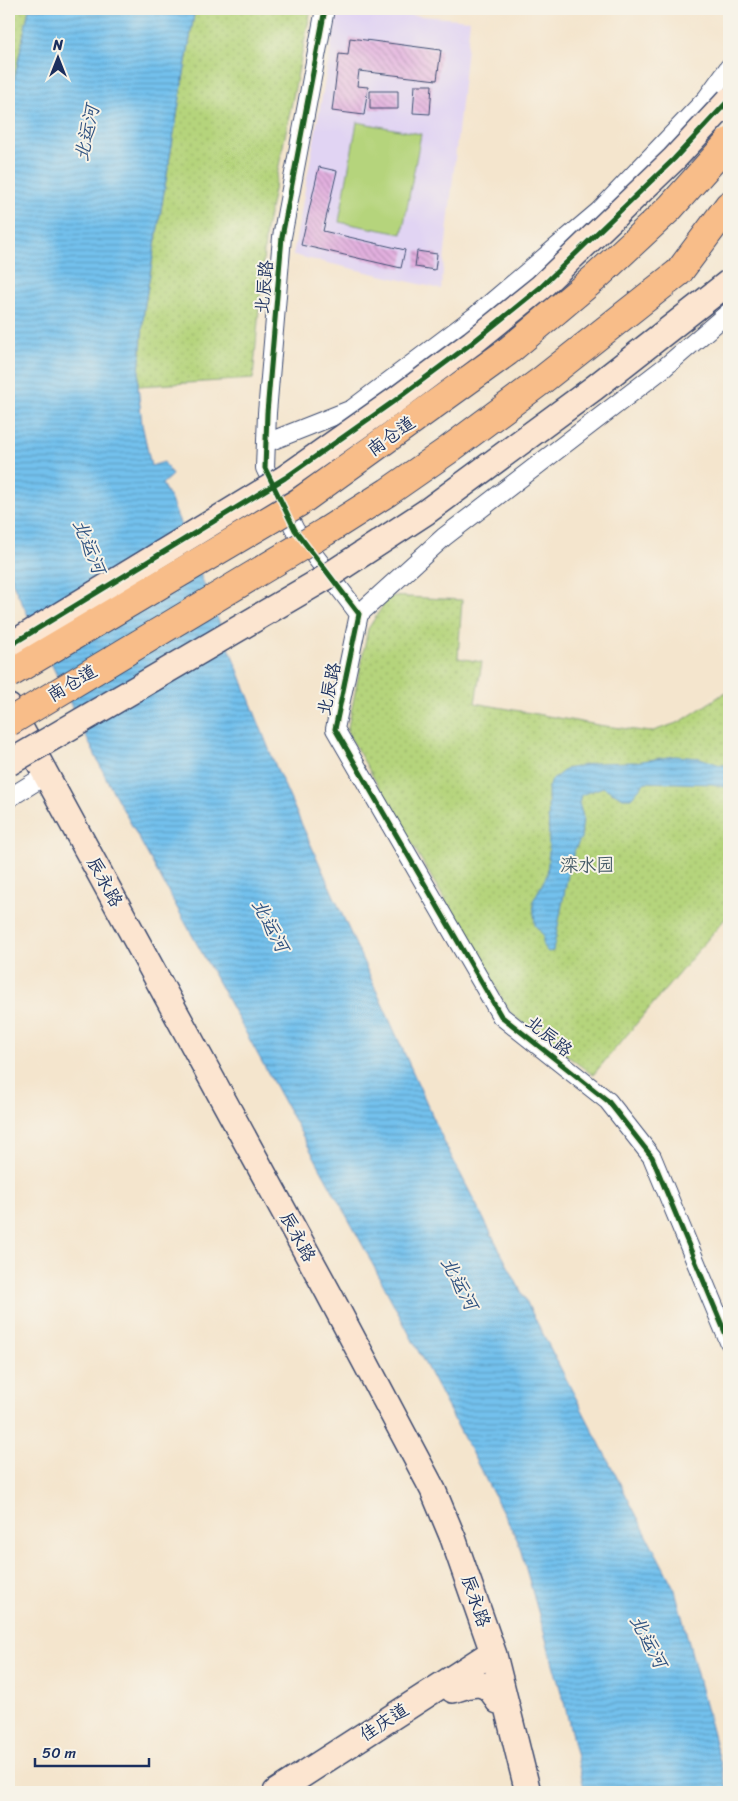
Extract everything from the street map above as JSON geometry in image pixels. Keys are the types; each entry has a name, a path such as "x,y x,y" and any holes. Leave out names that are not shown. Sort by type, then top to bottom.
{"highway":[{"name":"南仓道","path":"9,674 298,503 507,352 596,277 670,208 729,142"},
{"path":"679,272 729,205"},
{"path":"679,272 729,233"},
{"name":"南仓道","path":"9,722 325,532 395,487 447,452 541,381 679,272"}],"street":[{"name":"北辰路","path":"325,9 282,236 264,468 295,530 359,614 334,729 501,1016 608,1101 652,1157 729,1342"},
{"path":"266,443 352,409 474,317 599,211 706,99 729,67"},
{"path":"9,646 285,478 397,400 541,287 674,159 729,100"},
{"path":"9,763 325,578 426,512 594,388 729,282"},
{"path":"359,614 444,537 665,366 729,312"},
{"name":"辰永路","path":"9,707 220,1108 324,1296 422,1486 447,1545 502,1700 528,1792"},
{"name":"辰永路","path":"9,716 44,776"},
{"path":"9,798 44,776"},
{"name":"佳庆道","path":"276,1792 448,1687 489,1665"},
{"path":"448,1687 470,1684 484,1685 502,1700"},
{"name":"佳庆道","path":"294,1792 448,1687"},
{"name":"辰永路","path":"502,1700 520,1792"}],"shaded area":[{"path":"338,9 470,20 441,289 293,255"}],"green space":[{"path":"9,9 29,9 9,104"},
{"path":"195,9 311,9 266,229 253,379 138,386 144,310"},
{"path":"357,122 421,134 402,234 339,222"},
{"name":"滦水园","path":"389,596 462,600 458,658 482,662 475,703 598,725 650,732 680,722 729,690 729,914 593,1075 511,1014 347,732 368,629"}],"water":[{"name":"北运河","path":"29,9 195,9 144,310 138,386 142,424 151,466 164,462 172,475 162,484 171,500 276,767 446,1146 675,1590 728,1792 585,1792 565,1706 518,1541 361,1242 109,784 13,584 9,564 9,104"},
{"path":"675,756 700,758 720,765 729,765 729,788 713,784 645,782 631,798 623,798 603,787 581,795 579,803 583,817 581,838 574,851 569,869 553,951 548,952 543,946 543,935 535,925 533,901 547,875 549,851 548,787 553,779 566,769 595,763 635,762"}],"building":[{"path":"350,38 441,50 437,80 359,71 357,86 368,87 364,115 332,111 339,54 348,55"},
{"path":"415,85 432,85 430,114 413,113"},
{"path":"370,91 398,91 398,109 370,109"},
{"path":"319,167 337,171 323,231 405,250 401,268 301,245"},
{"path":"417,251 437,254 435,270 415,267"}],"cycle path":[{"path":"325,9 282,237 267,413 265,468 295,530 359,614 335,729 501,1016 608,1101 652,1157 729,1342"},
{"path":"9,646 285,478 397,399 472,343 541,287 674,159 729,100"}]}
